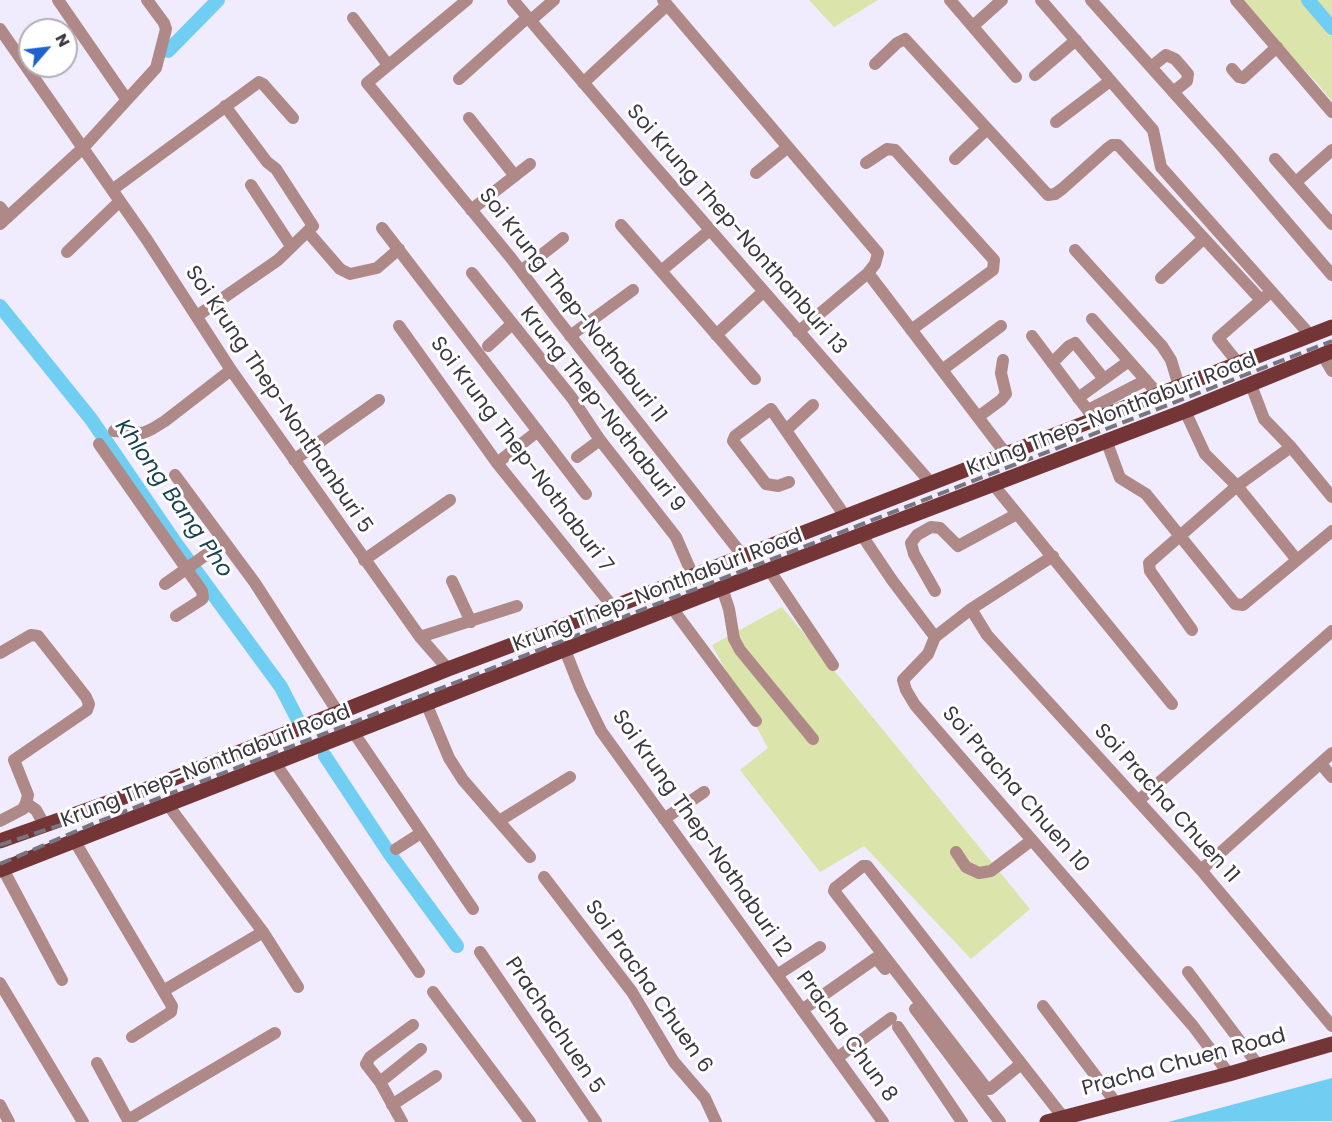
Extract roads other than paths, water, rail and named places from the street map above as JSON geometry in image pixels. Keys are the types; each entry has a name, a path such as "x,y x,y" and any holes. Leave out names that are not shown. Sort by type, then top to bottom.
{"main road":[{"name":"Krung Thep-Nonthaburi Road","path":"0,841 152,787 448,669 1006,454 1091,415 1158,394 1332,327"},
{"path":"1310,335 1327,352"},
{"name":"Krung Thep-Nonthaburi Road","path":"2,869 992,483 1185,411 1327,352"},
{"path":"931,483 940,504"},
{"path":"343,712 354,733"},
{"name":"Pracha Chuen Road","path":"1047,1122 1332,1044"}],"street":[{"path":"58,0 66,18"},
{"path":"3,216 83,148 156,68 166,29 147,0"},
{"path":"352,18 388,65 467,0"},
{"name":"Soi Krung Thep-Nonthanburi 13","path":"513,0 763,292 931,483"},
{"path":"459,79 554,0"},
{"path":"950,0 1016,77"},
{"path":"973,26 1002,0"},
{"path":"1041,0 1153,130 1161,167 1310,335"},
{"path":"1091,0 1226,151 1332,275"},
{"path":"1236,0 1332,112"},
{"path":"583,83 665,2 878,253 875,264 868,273 798,332"},
{"name":"Soi Krung Thep-Nonthanburi 5","path":"0,29 18,52"},
{"path":"875,64 897,43 905,39 1048,195 1055,194 1062,189 1112,145 1118,145 1262,300"},
{"path":"78,40 127,100"},
{"path":"1035,75 1076,40"},
{"path":"1232,69 1239,77 1244,78 1277,47"},
{"path":"1151,67 1166,55 1175,59 1183,68 1188,75 1187,81 1173,92"},
{"name":"Soi Krung Thep-Nothaburi 11","path":"388,65 367,83 521,271 743,556"},
{"name":"Soi Krung Thep-Nonthanburi 5","path":"37,78 231,370 364,560 420,637 448,669"},
{"path":"1056,122 1110,81"},
{"path":"112,190 190,126 225,106 257,83 261,82 293,118"},
{"path":"197,316 278,260 308,232 313,224 274,166 267,162 225,106"},
{"path":"469,118 515,176"},
{"path":"955,159 986,130"},
{"path":"756,173 788,147"},
{"path":"866,163 887,149 895,150 994,260 993,270 911,330"},
{"path":"1296,182 1332,150"},
{"path":"1275,159 1332,224"},
{"path":"471,210 530,164"},
{"path":"251,185 291,246"},
{"path":"67,252 120,201"},
{"path":"621,225 754,380"},
{"path":"382,228 553,448 586,494"},
{"path":"661,271 710,230"},
{"path":"308,232 340,268 350,274 376,268 399,249"},
{"path":"521,271 563,238"},
{"path":"1161,278 1204,238"},
{"path":"1075,250 1162,346 1171,360 1179,386"},
{"name":"Krung Thep-Nothaburi 9","path":"472,273 572,398 600,440 676,537 693,576"},
{"path":"868,273 1006,454"},
{"path":"570,336 633,290"},
{"path":"1238,363 1218,338 1272,291"},
{"path":"716,335 763,292"},
{"path":"1092,319 1158,394"},
{"path":"488,346 512,324"},
{"name":"Soi Krung Thep-Nothaburi 7","path":"399,326 497,463 613,607"},
{"path":"942,370 1001,326"},
{"path":"1032,336 1091,415 1146,381"},
{"path":"1052,363 1075,343 1104,379"},
{"path":"1327,352 1332,371"},
{"path":"978,417 1006,394 1001,373 1003,360"},
{"path":"1078,398 1129,361"},
{"path":"114,431 143,433 152,429 231,370"},
{"path":"1251,385 1264,419 1332,496"},
{"path":"294,460 379,400"},
{"path":"786,430 813,405"},
{"path":"789,482 778,486 766,484 733,441 735,436 771,409 845,516"},
{"path":"1185,411 1205,454 1237,486 1296,560"},
{"path":"497,463 538,431"},
{"path":"576,458 600,440"},
{"path":"1106,440 1120,478 1146,494 1235,604 1243,605 1332,531"},
{"path":"99,444 189,566 202,591 203,598 176,616"},
{"path":"1192,630 1150,571 1149,563 1237,486 1291,447"},
{"path":"174,475 255,583 343,712"},
{"path":"992,483 1172,704"},
{"path":"364,560 450,500"},
{"path":"935,591 914,554 911,543 917,535 931,527 940,528 958,546 1017,514"},
{"path":"861,534 935,637"},
{"path":"165,584 224,542"},
{"name":"Soi Pracha Chuen 10","path":"1053,556 971,609 935,637 928,654 903,680 906,690 915,705 1193,1026 1229,1074"},
{"path":"770,571 833,664"},
{"path":"452,581 471,622"},
{"path":"722,588 729,609 734,639 740,650 813,739"},
{"path":"420,637 517,606"},
{"path":"672,608 756,721"},
{"name":"Soi Pracha Chuen 11","path":"971,609 987,634 1201,870 1332,1026"},
{"path":"1138,801 1332,631"},
{"path":"0,653 31,635 38,636 89,704 87,710 14,760 28,795 23,809 0,821"},
{"name":"Soi Krung Thep-Nothaburi 12","path":"566,650 580,688 601,731 777,975"},
{"path":"426,703 454,766 463,780 530,857"},
{"path":"354,733 473,909"},
{"path":"1201,870 1332,753"},
{"path":"275,763 419,972"},
{"path":"1320,764 1332,777"},
{"path":"499,821 570,777"},
{"path":"664,819 704,792"},
{"path":"26,803 36,810 45,826"},
{"path":"168,805 263,932 298,987"},
{"path":"396,849 421,833"},
{"path":"74,840 172,1006 171,1012 132,1036"},
{"path":"956,852 966,867 979,873 991,871 1032,840"},
{"path":"1021,1064 987,1089 834,892 835,888 862,866 867,866 1063,1117"},
{"path":"2,869 62,981"},
{"name":"Soi Pracha Chuen 6","path":"544,877 632,992 674,1062 705,1098 716,1122"},
{"path":"163,991 263,932"},
{"path":"777,975 820,947"},
{"name":"Prachachuen 5","path":"480,952 596,1122"},
{"path":"802,1010 876,958 1000,1122"},
{"path":"1188,972 1258,1065"},
{"name":"Pracha Chun 8","path":"777,975 883,1122"},
{"path":"0,982 83,1122"},
{"path":"433,992 530,1122"},
{"path":"1043,1006 1116,1103"},
{"path":"837,1058 895,1023 962,1122"},
{"path":"402,1122 380,1082 366,1064 413,1025"},
{"path":"97,1063 129,1121 275,1034"},
{"path":"380,1082 421,1049"},
{"path":"392,1105 436,1076"},
{"path":"0,1106 9,1122"}],"water":[{"path":"1332,1078 1332,1121 1168,1122"}],"waterway":[{"path":"168,51 218,0"},
{"path":"1308,0 1332,28"},
{"name":"Khlong Bang Pho","path":"0,306 91,419 177,545 281,687 300,724"},
{"name":"Khlong Bang Pho","path":"325,756 389,853 457,946"}],"railway":[{"path":"0,864 95,823 1332,341"},
{"path":"0,845 100,812"}]}
